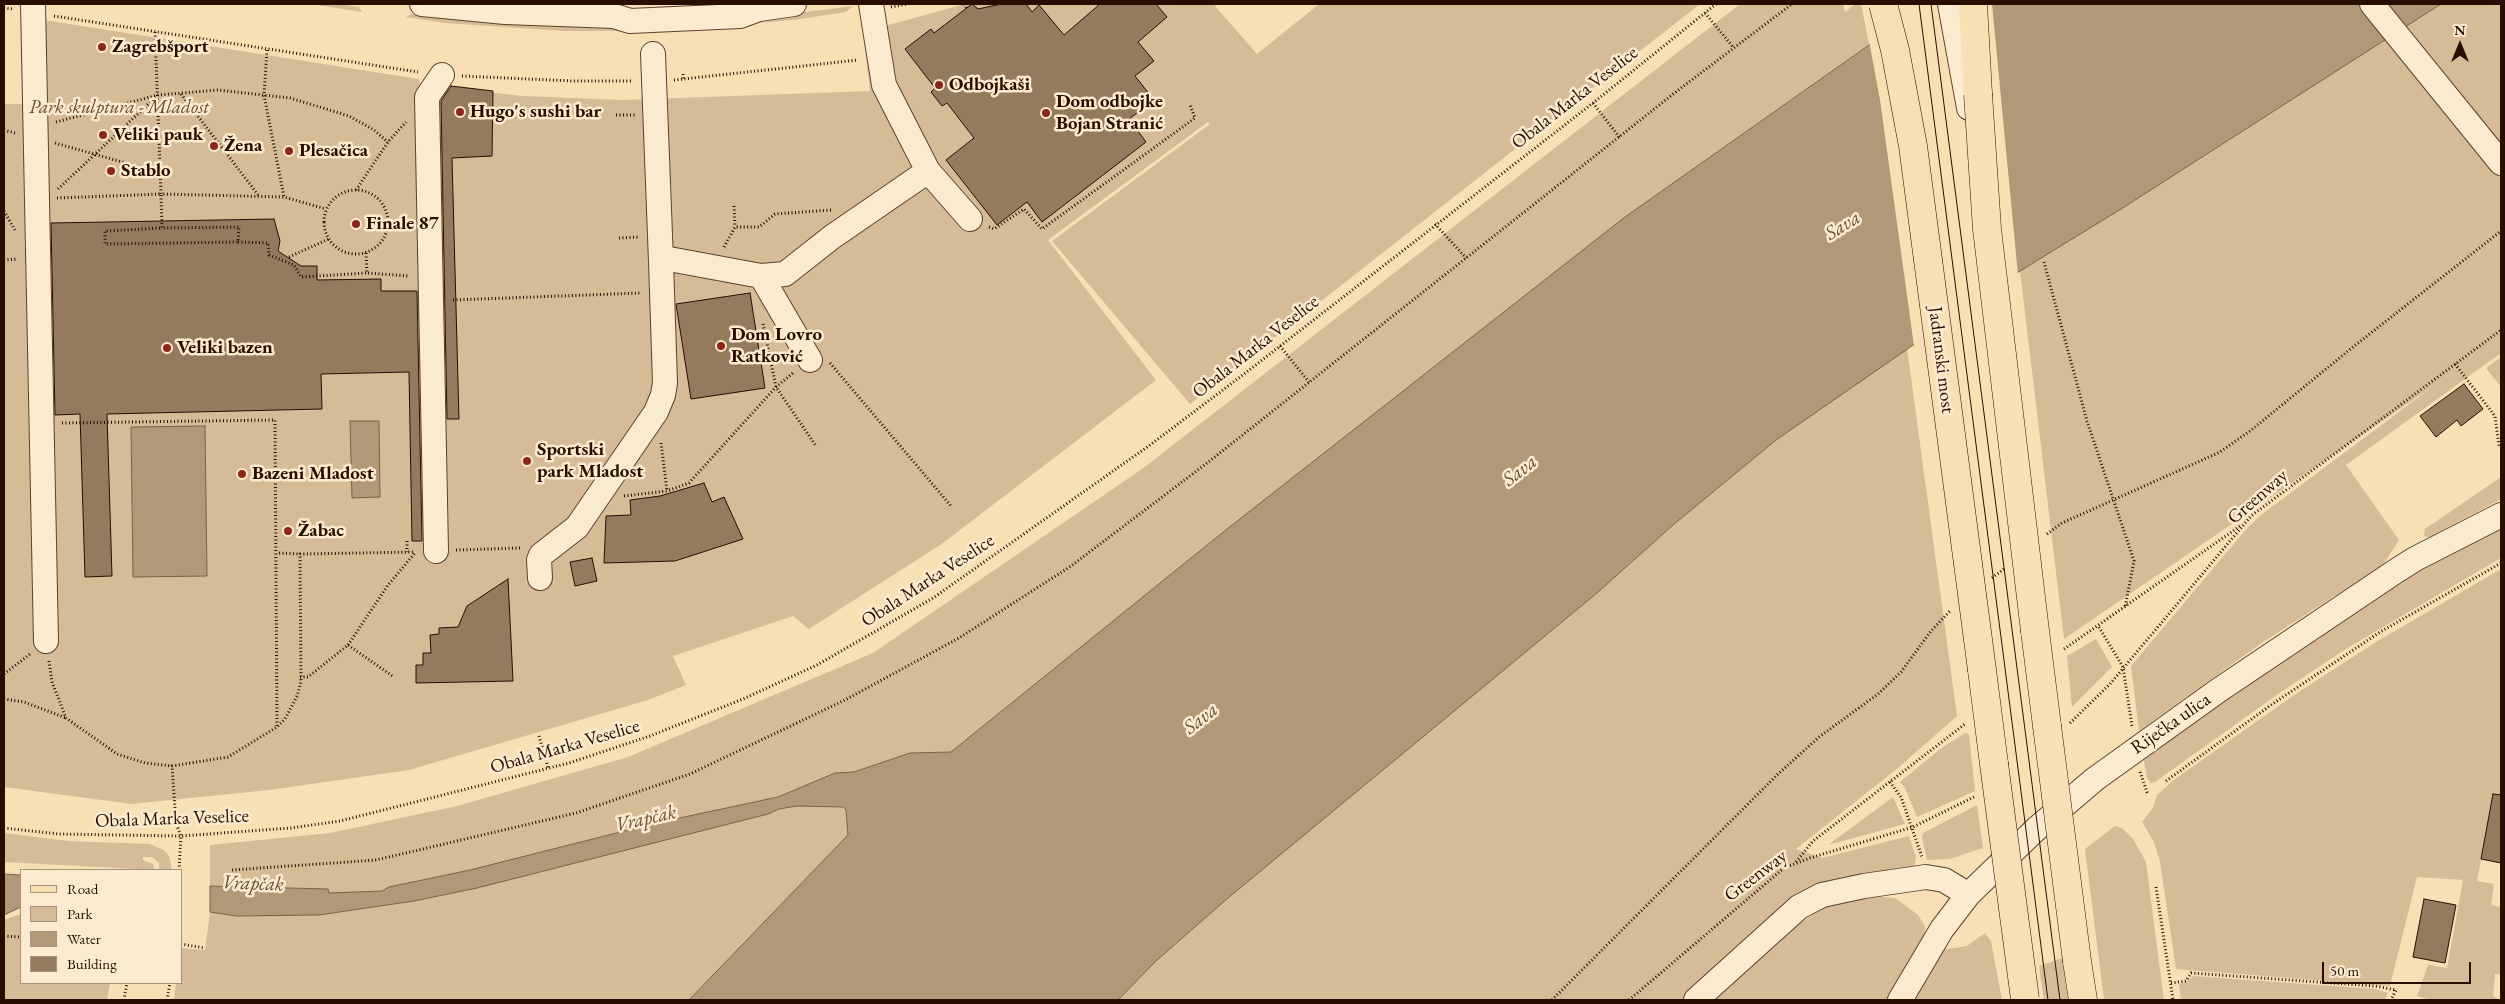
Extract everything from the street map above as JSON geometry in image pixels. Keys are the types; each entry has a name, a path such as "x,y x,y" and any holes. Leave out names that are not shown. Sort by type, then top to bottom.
{"main road":[{"name":"Jadranski most","path":"1883,4 1895,50 1913,146 2025,999"},
{"path":"1972,4 1983,182 2034,631 2058,725 2077,961 2083,1000"}],"street":[{"path":"422,4 505,12 614,16 628,11 740,6 759,9 794,4"},
{"name":"Jadranski most","path":"1891,4 1895,50"},
{"path":"1950,4 1983,182"},
{"path":"2372,4 2501,163"},
{"path":"33,8 36,133 42,199 42,423 46,641"},
{"path":"871,8 884,85 928,171 970,219"},
{"path":"540,578 539,560 546,550 577,526 656,412 663,395 665,383 653,54"},
{"path":"436,551 428,97 442,75"},
{"path":"661,261 669,259 760,276 784,274 832,237 928,171"},
{"path":"760,276 810,360"},
{"path":"434,452 444,448 447,420"},
{"name":"Riječka ulica","path":"1900,1000 1942,929 1968,894 2015,848 2095,779 2219,690 2396,571 2415,559 2501,515"},
{"path":"1696,1000 1799,907 1822,895 1864,886 1926,877 1944,880 1959,889"}],"path":[{"path":"871,8 907,4"},
{"path":"964,4 967,9"},
{"name":"Obala Marka Veselice","path":"4,828 59,834 181,836 290,828 340,821 548,768 650,736 734,702 817,665 933,598 1150,445 1280,346 1716,4"},
{"path":"232,870 376,860 576,814 690,774 845,700 959,638 1071,566 1792,4"},
{"path":"4,8 33,8 155,32 442,75 573,81 683,79 858,61 857,52"},
{"path":"1705,13 1734,48"},
{"path":"155,32 162,228"},
{"path":"267,50 264,95 284,197"},
{"path":"683,74 683,79"},
{"path":"36,133 158,95 218,90 290,98 349,116 374,130 388,142"},
{"path":"181,93 259,196"},
{"path":"42,199 96,154 158,95"},
{"path":"356,190 388,142 428,97"},
{"path":"1593,102 1620,138"},
{"path":"970,219 994,229 1024,209 1042,229 1196,118 1190,104"},
{"path":"36,133 96,154 160,173"},
{"path":"356,190 376,196 388,213 389,223 382,242 366,254 345,253 336,248 324,230 326,209 338,195 356,190"},
{"path":"42,199 162,194 259,196 284,197 326,209"},
{"path":"712,267 735,227 734,206"},
{"path":"735,227 759,227 775,214 840,209"},
{"path":"1435,224 1466,258"},
{"path":"238,242 239,227 105,231 105,244 268,243 269,255 294,265 301,277 367,273 402,274 410,276 431,295 662,293"},
{"path":"289,257 329,239"},
{"path":"366,254 367,273"},
{"path":"2044,262 2087,421 2134,561 2125,608"},
{"path":"762,321 776,387 816,446"},
{"name":"Greenway","path":"2058,725 2110,684 2244,523 2258,510 2501,330"},
{"path":"1280,346 1309,382"},
{"path":"598,498 667,491 689,483 776,387 820,353 951,506"},
{"path":"2455,364 2495,416 2498,446"},
{"path":"42,423 275,420 277,727"},
{"path":"660,442 667,491"},
{"path":"2064,649 2099,627 2244,523"},
{"path":"407,541 407,552"},
{"path":"436,551 524,548 546,550"},
{"path":"279,553 417,552 388,585 348,646 308,677 300,677"},
{"path":"4,699 24,702 66,718 117,754 145,763 172,766 228,758 277,727 291,709 300,677 300,554"},
{"path":"2166,781 2271,705 2380,632 2501,563"},
{"path":"2099,627 2123,667 2133,728"},
{"path":"4,674 46,641 52,682 66,718"},
{"path":"348,646 394,677"},
{"path":"1796,862 1813,841 1965,724"},
{"path":"538,736 548,768"},
{"path":"172,766 176,823 181,836 179,869"},
{"path":"2138,766 2148,795"},
{"path":"1890,782 1901,797 1913,827 1922,855 1926,877"},
{"name":"Greenway","path":"1629,1000 1784,868 1796,862 1913,827 1980,794"},
{"path":"2156,887 2173,1000"},
{"path":"4,936 20,937"},
{"path":"182,944 204,948"},
{"path":"2171,983 2186,981 2191,973 2374,986 2396,990 2391,1000"},
{"path":"124,1000 127,984"},
{"path":"167,1000 170,984"}],"green space":[{"path":"310,4 339,4 359,7 362,12"},
{"name":"Sportski park Mladost","path":"965,4 1217,4 1215,6 1257,54 1319,4 1700,4 1190,404 1052,241 1210,124 1208,122 1048,240 1156,380 943,543 809,629 793,616 673,656 686,685 648,700 409,770 269,790 131,804 4,787 4,104 35,104 44,20 419,79 420,85 524,96 623,100 870,91 863,32"},
{"path":"1740,4 1843,4 1845,12 1855,4 1861,4 1869,44 1625,217 1222,533 951,752 910,753 854,772 835,773 778,797 656,823 470,870 389,887 383,891 329,893 246,889 245,885 210,886 210,845 330,833 457,806 628,757 873,653 1142,469"},
{"path":"2441,4 2501,4 2501,353 2346,465 2399,540 2383,565 2263,642 2139,731 2131,666 2248,527 2261,515 2435,385 2064,639 2020,271 2121,209"},
{"path":"853,6 846,12 794,20 747,24 715,23"},
{"path":"411,14 512,24 615,26 631,31 564,31 445,23 406,17"},
{"path":"1907,348 1957,716 1898,768 1796,849 1822,858 1909,836 1916,857 1914,872 1854,878 1685,1000 1118,1000 1156,961 1228,898 1597,593 1673,525 1776,440"},
{"path":"2501,357 2501,387 2486,368"},
{"path":"2501,477 2501,499 2430,537 2424,536 2425,529"},
{"path":"2501,527 2501,558 2349,647 2281,692 2155,782 2151,783 2147,778 2143,756 2399,580"},
{"path":"2501,569 2501,795 2488,821 2477,881 2494,884 2491,905 2501,907 2501,974 2495,974 2493,996 2500,1000 2431,1000 2417,996 2428,965 2447,968 2463,880 2417,877 2390,986 2176,969 2160,862 2154,842 2142,822 2153,808 2157,795 2175,779 2297,693 2376,642"},
{"path":"2096,639 2112,667 2072,707 2067,656"},
{"path":"1965,733 1969,734 1975,791 1917,817 1905,788 1900,782 1940,749"},
{"path":"1893,797 1905,824 1828,845"},
{"path":"1977,805 1983,848 1950,859 1927,860 1922,837 1923,833"},
{"path":"797,806 843,807 846,810 848,835 689,1000 174,1000 176,984 182,984 182,948 205,950 210,912 236,916 319,915 414,901 477,888 768,814 779,809"},
{"path":"2115,826 2122,828 2133,839 2146,862 2164,1000 2104,1000 2085,849"},
{"path":"4,833 68,841 149,844 164,850 169,856 172,869 159,869 159,863 152,857 143,857 143,860 153,864 155,869 4,862"},
{"path":"1859,895 1895,898 1918,915 1925,926 1925,938 1886,1000 1711,1000 1785,933 1833,901"},
{"path":"20,914 20,984 110,984 107,1000 4,1000 4,920"},
{"path":"1985,933 1991,941 2002,1000 1911,1000 1941,950 1967,946"},
{"path":"2062,958 2068,1000 2044,1000 2039,966"},
{"path":"2193,976 2375,989 2388,993 2385,1000 2181,1000 2179,984 2186,982"}],"water":[{"name":"Sava","path":"1927,4 2441,4 2121,209 2020,271 1776,440 1673,525 1597,593 1228,898 1156,961 1118,1000 689,1000 848,835 846,810 843,807 797,806 779,809 768,814 477,888 414,901 319,915 236,916 210,912 210,886 328,889 329,893 382,891 389,887 470,870 656,823 778,797 835,773 854,772 910,753 951,752 1222,533 1625,217"},
{"path":"350,421 379,421 380,497 352,498"},
{"path":"205,426 207,576 133,577 131,427"},
{"path":"4,874 20,875 20,907 4,915"}],"pier":[{"path":"1922,4 1992,4 2018,275 1914,346 1880,100 1869,41"}],"building":[{"name":"Dom odbojke Bojan Stranić","path":"972,4 978,9 1001,4 1026,4 1032,12 1039,5 1064,35 1100,4 1156,4 1167,17 1138,42 1154,61 1135,76 1154,100 1129,119 1146,142 1042,222 1027,202 997,225 946,160 974,138 947,103 942,106 931,92 935,88 905,49 931,29 934,33"},
{"path":"451,86 493,91 492,156 452,158 459,419 447,419 441,101"},
{"path":"274,219 280,241 278,251 301,266 317,266 317,280 381,279 381,291 417,291 422,541 412,541 409,372 321,374 322,409 107,414 112,576 85,577 80,414 55,415 51,223"},
{"name":"Dom Lovro Ratković","path":"750,293 765,388 691,399 676,304"},
{"path":"2464,384 2483,409 2461,426 2457,420 2436,437 2420,416"},
{"path":"704,483 712,502 724,497 743,539 675,561 604,563 606,516 631,515 630,500 660,496"},
{"path":"592,558 597,581 575,586 570,562"},
{"path":"508,579 513,681 416,683 416,665 423,665 423,653 431,653 430,635 439,634 439,628 458,627 467,606"},
{"path":"2493,794 2501,795 2501,863 2481,859"},
{"path":"2424,899 2456,905 2445,963 2413,957"}],"tram line":[{"path":"1919,4 2048,1000"},
{"path":"1931,4 2060,1000"}],"place":[{"name":"Zagrebšport","path":"102,47"},
{"name":"Odbojkaši","path":"939,85"},
{"name":"Hugo's sushi bar","path":"460,112"},
{"name":"Dom odbojke Bojan Stranić","path":"1046,113"},
{"name":"Veliki pauk","path":"103,135"},
{"name":"Žena","path":"214,146"},
{"name":"Plesačica","path":"289,151"},
{"name":"Stablo","path":"111,171"},
{"name":"Finale 87","path":"356,224"},
{"name":"Dom Lovro Ratković","path":"721,346"},
{"name":"Veliki bazen","path":"167,348"},
{"name":"Sportski park Mladost","path":"527,461"},
{"name":"Bazeni Mladost","path":"242,474"},
{"name":"Žabac","path":"288,531"}],"park label":[{"name":"Park skulptura - Mladost","path":"119,108"}],"water label":[{"name":"Vrapčak","path":"646,819"},
{"name":"Vrapčak","path":"253,884"}]}
